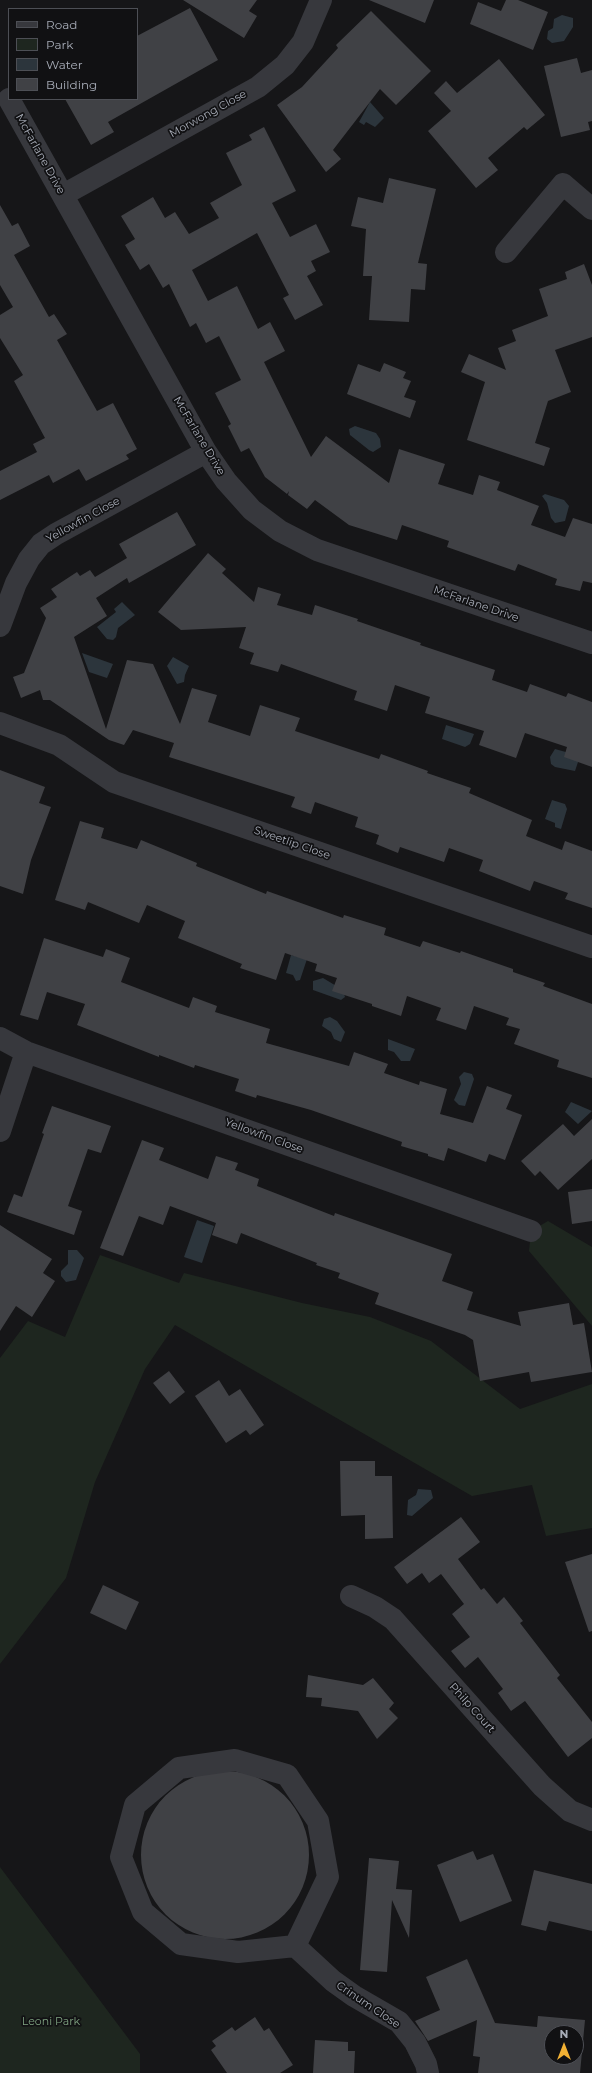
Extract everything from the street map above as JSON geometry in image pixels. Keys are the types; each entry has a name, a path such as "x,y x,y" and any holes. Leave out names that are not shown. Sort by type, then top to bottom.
{"street":[{"name":"Morwong Close","path":"63,195 258,87 285,64 303,42 321,0"},
{"name":"McFarlane Drive","path":"0,82 8,97"},
{"name":"McFarlane Drive","path":"10,100 206,452 226,481 252,510 280,531 317,550 592,643"},
{"path":"506,252 563,184 592,209"},
{"name":"Yellowfin Close","path":"0,626 8,580 29,559 41,544 56,534 206,452"},
{"name":"Sweetlip Close","path":"0,723 59,745 114,782 592,947"},
{"name":"Yellowfin Close","path":"0,1038 26,1052 531,1231"},
{"path":"0,1131 26,1052"},
{"name":"Philp Court","path":"352,1596 376,1608 393,1619 542,1786 570,1812 592,1820"},
{"path":"235,1760 287,1775 318,1821 328,1877 295,1946 238,1952 180,1944 143,1912 121,1857 135,1805 179,1768 235,1760"},
{"name":"Crinum Close","path":"295,1946 333,1981 354,1996 399,2022 415,2042 428,2073"}],"green space":[{"path":"548,1221 592,1247 592,1326 529,1251 531,1231"},
{"path":"100,1255 179,1283 184,1273 302,1303 370,1317 431,1341 520,1409 592,1384 592,1528 546,1536 532,1485 472,1496 175,1325 145,1369 95,1482 66,1578 0,1664 0,1358 28,1321 65,1337"},
{"name":"Leoni Park","path":"0,1867 140,2054 140,2073 0,2073"}],"water":[{"path":"562,15 573,18 573,27 564,41 552,43 547,39 548,31 553,28 554,19"},
{"path":"370,102 384,118 375,127 366,122 364,125 359,122"},
{"path":"355,426 376,433 380,439 381,447 373,452 350,435 349,429"},
{"path":"545,494 564,500 569,506 565,521 555,523 551,518 547,503 542,496"},
{"path":"122,602 135,615 118,628 116,637 113,640 107,639 97,627 116,612 114,609"},
{"path":"82,653 113,664 107,678 89,672"},
{"path":"173,657 189,666 184,682 177,684 167,666"},
{"path":"446,725 474,734 470,744 465,747 442,739"},
{"path":"555,749 580,756 575,771 555,767 551,764 550,757"},
{"path":"552,800 565,804 567,809 561,829 555,827 555,823 545,819"},
{"path":"291,955 307,959 300,980 296,981 293,975 286,973"},
{"path":"323,978 343,990 345,997 341,1000 313,990 313,981"},
{"path":"330,1017 337,1021 345,1032 341,1042 334,1039 331,1032 322,1026 324,1019"},
{"path":"388,1039 415,1049 410,1061 401,1061 394,1052 388,1050"},
{"path":"464,1072 472,1074 474,1079 465,1106 459,1105 454,1100 461,1084 459,1077"},
{"path":"571,1102 592,1111 578,1124 565,1112"},
{"path":"197,1220 214,1226 202,1263 184,1257"},
{"path":"68,1250 77,1250 84,1258 76,1280 66,1282 61,1276 61,1271 68,1264"},
{"path":"418,1489 431,1490 433,1498 412,1516 407,1515 408,1500 416,1495"}],"building":[{"path":"183,0 257,0 249,11 257,16 244,38"},
{"path":"369,0 434,0 425,23"},
{"path":"506,0 518,0 548,12 533,50 470,24 478,2 501,11"},
{"path":"190,8 218,60 108,122 114,132 91,145 66,100 138,100 138,35"},
{"path":"371,11 431,71 396,105 380,89 333,150 341,159 326,172 277,105 302,87 338,48 336,45"},
{"path":"577,58 581,73 592,70 592,121 588,122 590,130 561,137 544,66"},
{"path":"499,59 545,115 527,130 524,127 488,158 498,170 476,188 428,131 451,111 434,93 446,81 457,93"},
{"path":"264,127 296,191 272,203 290,237 316,224 330,252 311,261 316,271 307,276 323,305 295,320 283,298 289,295 257,233 192,270 208,301 237,286 258,329 270,322 285,351 264,362 311,457 326,436 389,483 399,449 445,464 438,484 473,495 479,475 500,482 497,490 539,506 531,525 565,537 573,518 592,524 592,583 583,581 580,591 555,585 557,579 518,564 515,571 447,547 449,541 402,525 397,540 349,525 315,500 307,509 288,495 289,491 287,494 265,477 249,448 241,452 228,426 231,424 215,393 241,380 219,336 206,343 196,323 190,327 169,284 163,288 149,264 140,270 125,245 135,239 121,216 153,197 165,218 175,212 189,234 219,218 210,203 242,185 226,153 252,140 249,135"},
{"path":"389,178 436,189 418,263 427,264 425,290 411,289 409,322 369,320 372,276 363,276 366,229 351,226 358,197 383,203"},
{"path":"0,205 12,226 18,223 30,246 14,255 49,317 54,314 67,334 57,340 97,411 113,403 137,449 126,455 129,459 86,481 79,469 53,483 49,475 0,500 0,471 37,452 33,444 45,438 14,381 23,375 0,338 0,315 13,307 0,285"},
{"path":"584,264 592,285 592,337 555,350 571,392 548,401 535,443 550,448 544,466 467,440 485,382 461,372 469,354 506,370 498,348 516,341 512,330 548,316 539,289 567,279 565,272"},
{"path":"384,363 406,372 403,378 411,381 404,397 416,401 410,418 347,394 358,364 380,372"},
{"path":"177,512 196,545 129,583 127,578 96,598 107,616 74,637 106,729 127,660 153,664 180,724 192,688 217,695 208,722 250,736 260,705 300,718 295,731 379,759 381,754 428,771 427,773 471,788 469,793 532,820 526,836 562,850 565,841 592,851 592,908 565,899 568,893 534,881 530,891 479,871 483,860 449,848 444,862 400,847 398,853 376,844 379,835 355,827 358,817 315,802 311,814 291,807 295,797 169,757 174,743 133,730 124,745 109,740 50,700 43,700 40,690 21,698 13,677 24,673 46,618 40,608 57,597 51,589 77,572 80,576 90,570 95,577 127,558 119,544"},
{"path":"208,553 226,569 222,573 254,602 258,587 281,594 277,605 312,615 315,605 358,619 357,621 421,643 420,645 495,670 492,680 527,692 530,684 566,697 568,693 592,702 592,767 564,757 567,747 525,733 516,758 479,745 484,731 425,713 430,697 395,685 387,711 354,700 357,691 281,664 278,672 250,664 254,653 239,648 246,627 181,630 158,612"},
{"path":"0,770 45,787 39,803 51,807 31,860 23,894 0,886"},
{"path":"80,821 104,828 101,838 137,849 141,840 197,863 196,866 266,894 267,891 343,918 344,915 386,928 384,935 420,947 423,941 460,953 461,951 513,969 513,972 545,983 543,986 592,1004 592,1078 557,1067 559,1060 514,1044 520,1029 506,1025 509,1018 474,1006 466,1030 436,1020 441,1008 407,996 401,1016 372,1006 372,1004 332,991 337,978 315,971 317,964 285,953 276,980 240,968 242,964 178,938 185,921 147,905 139,923 88,902 85,910 55,900"},
{"path":"44,938 103,957 106,949 130,958 121,982 189,1008 193,997 217,1006 215,1012 270,1029 266,1043 349,1066 354,1052 388,1064 384,1073 419,1085 420,1081 447,1089 440,1114 473,1123 487,1086 512,1095 506,1109 522,1115 505,1160 489,1154 486,1162 448,1148 444,1161 428,1156 428,1154 401,1146 402,1142 311,1110 257,1095 256,1098 235,1091 239,1079 195,1065 194,1068 159,1055 159,1057 77,1025 85,1004 47,992 38,1020 20,1015"},
{"path":"52,1106 111,1126 101,1153 88,1149 68,1206 82,1211 74,1235 7,1212 14,1194 22,1197"},
{"path":"592,1119 592,1159 558,1190 540,1171 535,1176 521,1161 563,1124 574,1136"},
{"path":"142,1140 164,1148 159,1160 208,1179 216,1156 238,1163 235,1170 259,1179 257,1186 334,1216 335,1213 452,1254 442,1281 473,1292 467,1310 521,1326 518,1312 569,1303 573,1325 584,1323 592,1372 531,1382 529,1372 480,1381 473,1340 465,1335 375,1304 379,1293 338,1278 340,1273 316,1265 317,1263 241,1233 237,1244 212,1235 216,1223 170,1206 163,1225 139,1216 123,1256 100,1248"},
{"path":"592,1189 592,1221 572,1224 568,1192"},
{"path":"0,1225 52,1259 43,1273 55,1281 32,1317 16,1306 0,1331"},
{"path":"169,1371 185,1392 170,1404 153,1383"},
{"path":"219,1380 229,1396 240,1389 264,1425 250,1435 246,1430 226,1443 195,1396"},
{"path":"340,1461 375,1461 375,1476 392,1476 393,1538 365,1539 365,1515 341,1516"},
{"path":"461,1517 480,1542 458,1559 481,1590 484,1588 497,1604 504,1597 523,1621 520,1623 560,1675 557,1678 592,1722 592,1738 568,1757 525,1701 511,1711 498,1693 503,1689 478,1657 465,1668 451,1651 470,1637 452,1614 464,1604 441,1574 429,1583 422,1573 407,1584 394,1567"},
{"path":"592,1554 592,1631 589,1632 565,1562"},
{"path":"103,1585 139,1602 126,1630 90,1613"},
{"path":"308,1675 363,1685 373,1678 394,1703 389,1709 398,1718 377,1739 358,1711 321,1706 322,1698 306,1697"},
{"path":"225,1771 257,1777 272,1785 290,1802 303,1823 309,1855 303,1887 295,1902 278,1920 257,1933 225,1939 193,1933 178,1925 160,1908 147,1887 141,1855 147,1823 155,1808 172,1790 193,1777"},
{"path":"473,1851 477,1860 493,1854 512,1901 460,1922 437,1865"},
{"path":"369,1858 399,1861 396,1889 412,1890 409,1938 392,1900 387,1972 360,1970"},
{"path":"534,1870 592,1884 592,1931 549,1921 546,1931 521,1925"},
{"path":"467,1959 495,2023 537,2027 538,2016 585,2020 584,2031 584,2025 544,2025 544,2065 581,2065 580,2073 478,2073 480,2057 473,2056 477,2020 428,2041 415,2021 440,2010 426,1977"},
{"path":"255,2017 264,2031 269,2028 293,2065 280,2073 227,2073 211,2050 216,2046 212,2041 232,2027 235,2031"},
{"path":"315,2040 348,2042 348,2051 355,2051 354,2073 313,2073"}]}
